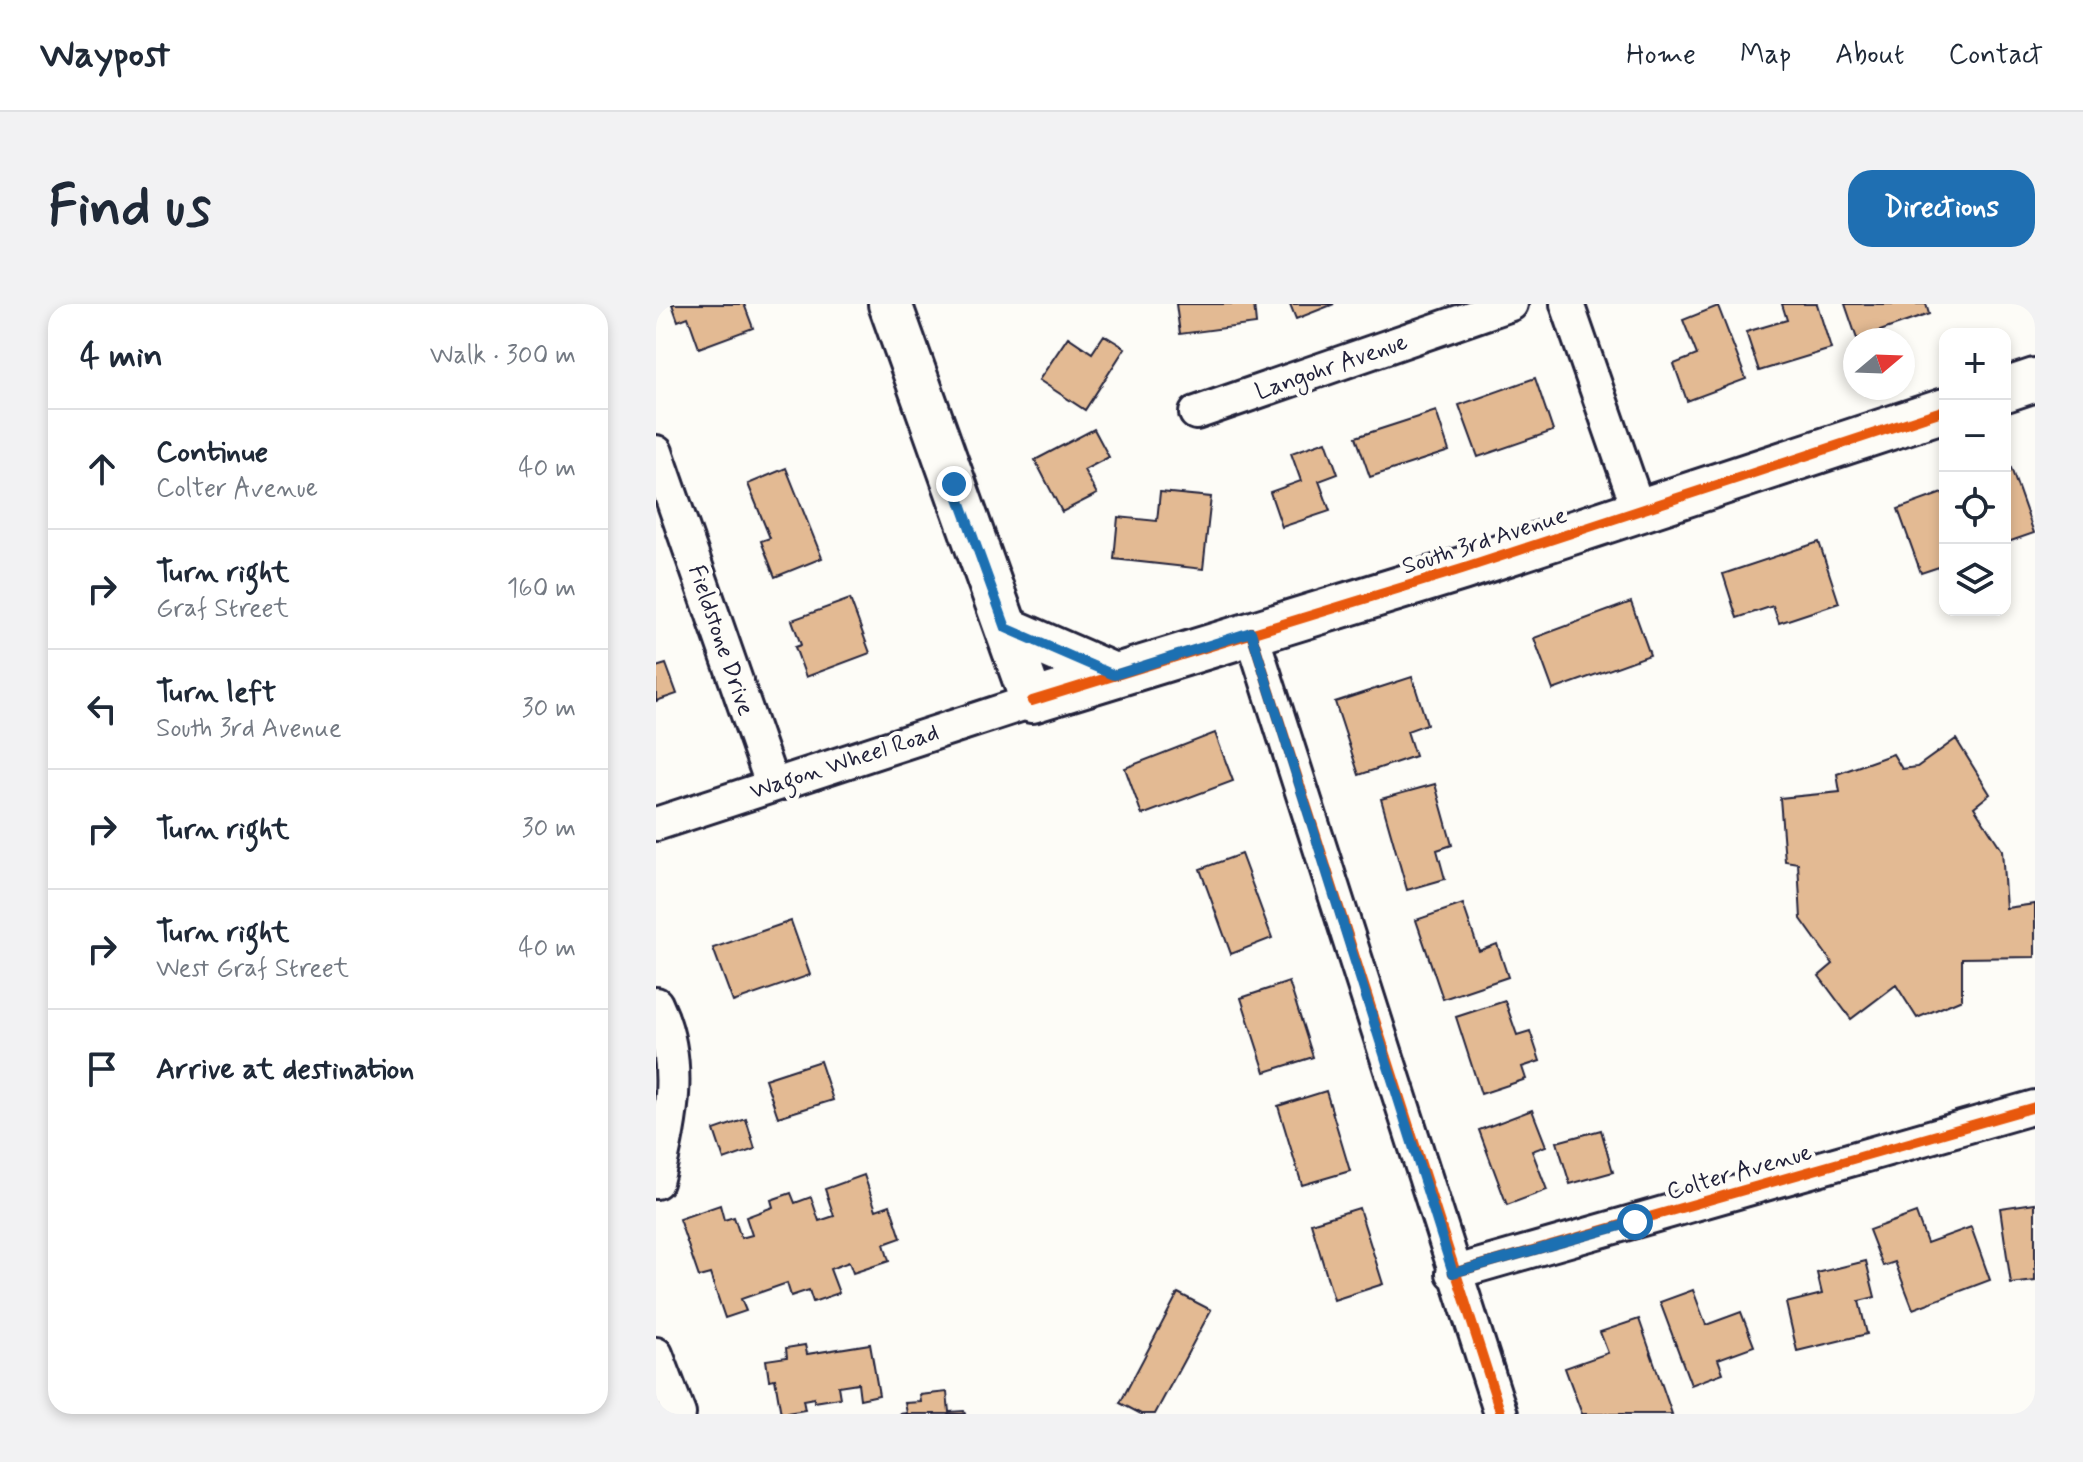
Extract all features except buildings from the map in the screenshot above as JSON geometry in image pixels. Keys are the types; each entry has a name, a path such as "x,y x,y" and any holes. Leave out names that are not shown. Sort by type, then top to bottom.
{"main road":[{"path":"890,304 1032,701"},
{"path":"2011,388 2035,380"},
{"name":"South 3rd Avenue","path":"1032,701 1639,511 1939,412"},
{"path":"1006,628 1114,675"}],"street":[{"name":"Langohr Avenue","path":"1196,413 1511,304"},
{"path":"1567,304 1639,511"},
{"name":"Fieldstone Drive","path":"656,452 772,784"},
{"path":"1251,632 1453,1273 1501,1414"},
{"name":"Wagon Wheel Road","path":"656,824 1032,701"},
{"path":"656,1004 671,1057 674,1104 656,1182"},
{"name":"Colter Avenue","path":"1453,1273 2035,1107"},
{"path":"656,1354 679,1414"}],"cycle path":[{"path":"1032,701 1462,569 1939,412"},
{"path":"1251,632 1501,1414"},
{"path":"1453,1273 2035,1107"}],"route":[{"path":"954,484 1006,628 1114,675 1251,632 1453,1273 1635,1222"}]}
